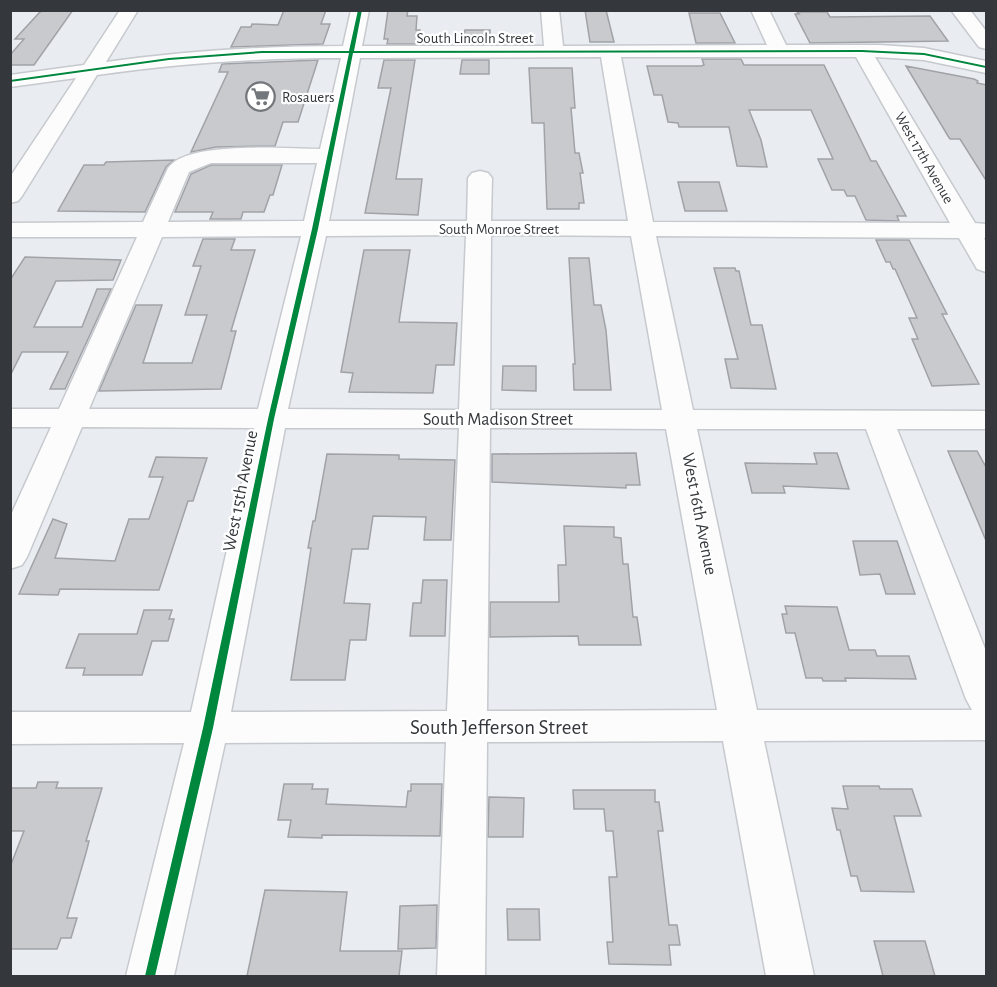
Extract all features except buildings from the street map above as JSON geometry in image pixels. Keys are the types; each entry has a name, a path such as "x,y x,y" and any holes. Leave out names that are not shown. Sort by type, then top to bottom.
{"street":[{"path":"10,196 129,10"},
{"name":"West 15th Avenue","path":"150,976 208,728 271,419 315,229 360,10"},
{"path":"550,10 554,51"},
{"path":"760,10 779,51"},
{"path":"960,10 987,46"},
{"name":"South Lincoln Street","path":"90,71 217,54 351,51 862,51 987,46"},
{"name":"West 16th Avenue","path":"610,51 642,229 790,976"},
{"name":"South Lincoln Street","path":"862,51 924,54 987,67"},
{"name":"West 17th Avenue","path":"862,51 977,231 987,264"},
{"path":"10,81 90,71"},
{"path":"10,81 46,85 63,90 73,98"},
{"path":"10,558 179,168 185,163 211,156 330,156"},
{"path":"461,976 480,178"},
{"name":"South Monroe Street","path":"10,230 479,228 977,231"},
{"name":"South Madison Street","path":"10,418 987,420"},
{"path":"878,420 987,699"},
{"name":"South Jefferson Street","path":"10,728 987,725"}],"cycle path":[{"path":"150,976 208,728 271,419 315,229 360,10"},
{"path":"10,81 169,59 262,52 862,51 924,54 986,67"}],"place":[{"name":"Rosauers","path":"261,97"}]}
